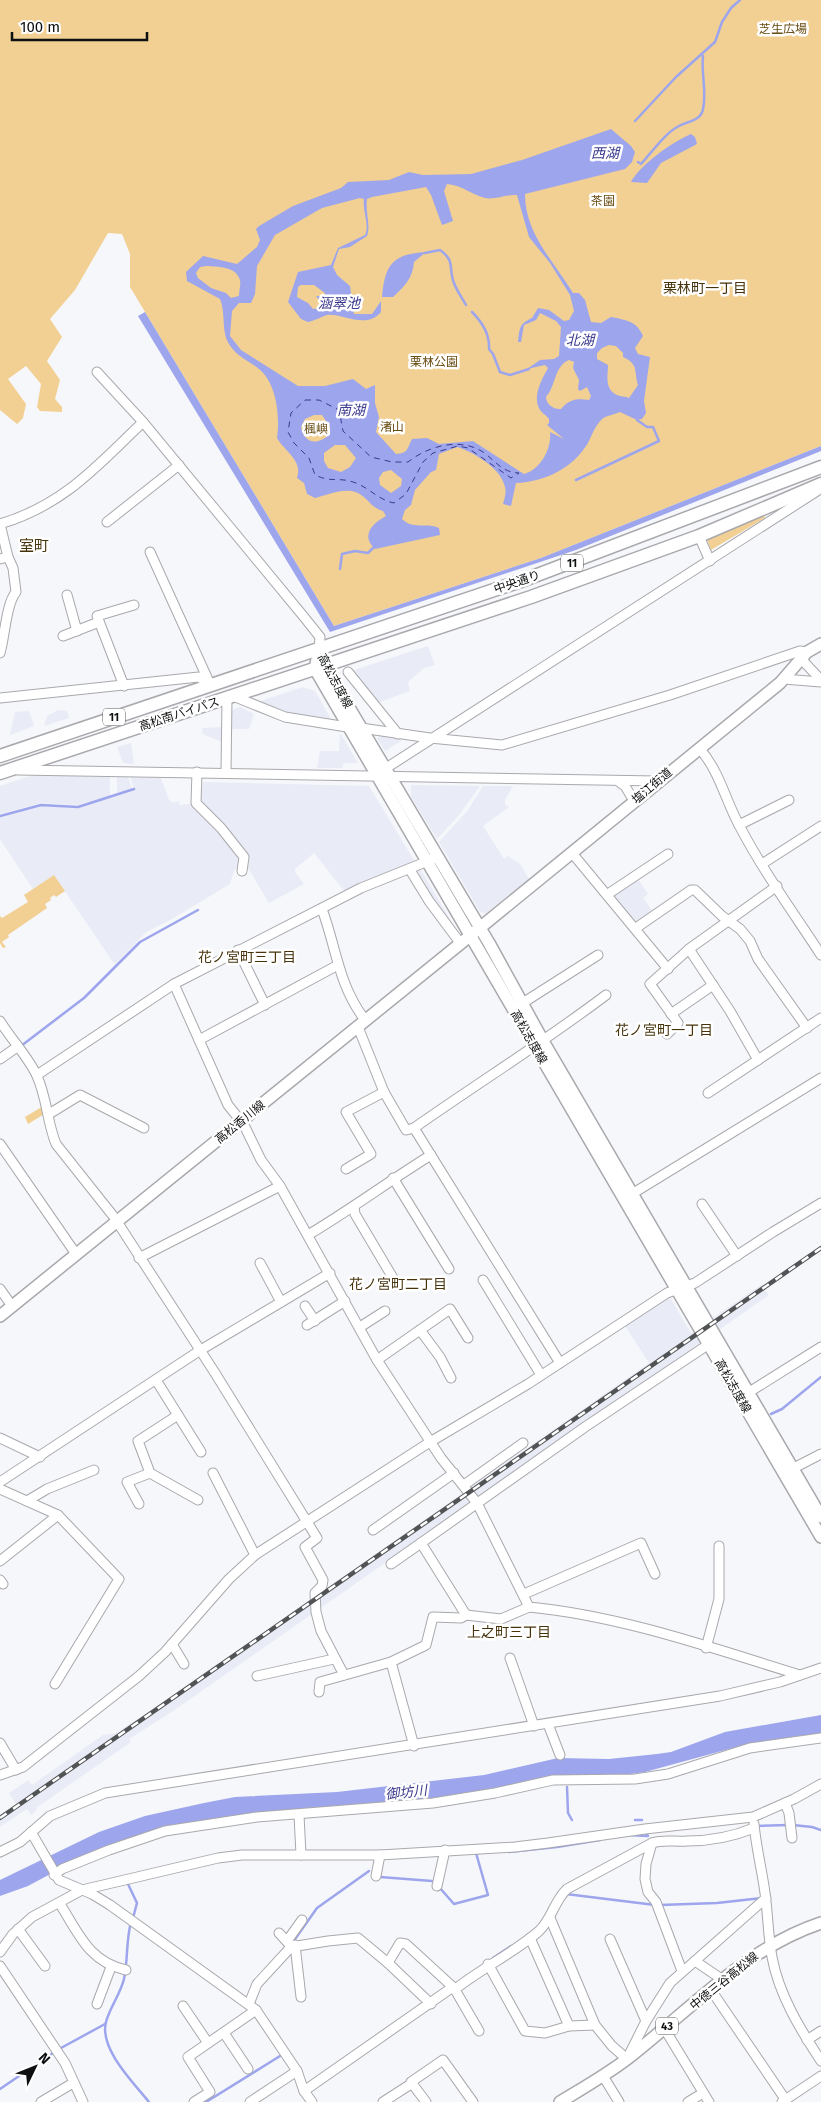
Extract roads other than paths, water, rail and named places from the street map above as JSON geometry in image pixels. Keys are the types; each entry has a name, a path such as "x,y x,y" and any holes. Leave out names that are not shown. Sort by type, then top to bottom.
{"highway":[{"name":"中央通り","path":"294,657 587,558 821,467"},
{"name":"中央通り","path":"301,673 494,610 699,536 821,486"},
{"name":"高松南バイパス","path":"0,756 294,657"},
{"name":"高松南バイパス","path":"4,771 301,673"}],"main road":[{"name":"塩江街道","path":"476,932 784,678 805,654 821,644"},
{"name":"高松志度線","path":"319,649 320,667 348,727 384,773"},
{"name":"高松志度線","path":"320,667 361,728 431,859 476,932 539,1044 789,1471 821,1537"},
{"name":"高松香川線","path":"0,1316 476,932"},
{"name":"高松志度線","path":"681,1287 709,1344 745,1395"},
{"name":"高松志度線","path":"789,1471 821,1517"},
{"name":"中徳三谷高松線","path":"560,2102 627,2059 723,1980 770,1945 800,1930 821,1923"}],"street":[{"path":"97,372 143,422 320,637 319,649"},
{"path":"0,653 5,637 11,599 16,592 13,568 4,558 0,524 18,519 64,495 143,422"},
{"path":"107,522 178,465"},
{"path":"384,773 430,738 710,561 821,486"},
{"path":"699,536 710,561"},
{"path":"150,552 210,685"},
{"path":"66,596 77,630"},
{"path":"124,686 97,616 134,605"},
{"path":"63,636 99,622"},
{"path":"361,728 430,738 502,744 670,695 792,653 805,654 804,662 821,681"},
{"path":"348,672 398,734"},
{"path":"0,698 199,677 210,685"},
{"path":"784,678 821,681"},
{"path":"226,773 230,697 285,717 348,727"},
{"path":"699,748 715,770 739,824 762,864 821,955"},
{"path":"4,771 384,773 657,781"},
{"path":"197,772 196,803 221,828 244,857 242,871"},
{"path":"618,781 626,786 634,801"},
{"path":"739,824 790,800"},
{"path":"762,864 821,826"},
{"path":"572,852 668,969"},
{"path":"608,894 668,854"},
{"path":"37,1075 174,984 361,888 410,870 431,859"},
{"path":"410,870 429,901 461,944"},
{"path":"667,1034 678,1023 650,984 689,949 777,886"},
{"path":"636,928 691,890 695,890 722,916 730,920 750,941 758,959 807,1028"},
{"path":"322,909 338,965 362,1023 384,1092 406,1130 414,1128 539,1044 606,995"},
{"path":"689,949 758,1060"},
{"path":"238,950 265,1005"},
{"path":"517,1006 598,955"},
{"path":"199,1040 338,965"},
{"path":"174,984 228,1105 241,1121 261,1160 280,1186 346,1301 377,1360 430,1442 477,1503 524,1594 529,1608"},
{"path":"671,1014 713,985"},
{"path":"708,1093 821,1018"},
{"path":"0,1021 17,1047 30,1060 37,1075 56,1144 116,1221 317,1538 305,1547 323,1580 322,1586 315,1593 316,1612 321,1631 344,1675"},
{"path":"0,1058 17,1047"},
{"path":"629,1196 821,1078"},
{"path":"346,1169 370,1154 346,1112 384,1092"},
{"path":"49,1114 80,1095 89,1104 135,1118 144,1128"},
{"path":"414,1128 560,1363"},
{"path":"0,1144 76,1254"},
{"path":"308,1235 354,1207 376,1188 430,1155"},
{"path":"393,1178 449,1269"},
{"path":"139,1258 280,1186"},
{"path":"702,1204 737,1256"},
{"path":"0,1775 16,1770 30,1762 139,1676 172,1644 229,1579 256,1555 430,1442 681,1287 695,1283 821,1204"},
{"path":"354,1207 355,1214 393,1278"},
{"path":"260,1263 281,1302"},
{"path":"0,1482 199,1351 330,1274"},
{"path":"483,1280 541,1374"},
{"path":"0,1289 12,1306"},
{"path":"306,1306 311,1323 346,1301"},
{"path":"377,1360 450,1309 468,1338"},
{"path":"360,1327 385,1310"},
{"path":"420,1330 440,1357 451,1378"},
{"path":"391,1564 709,1344"},
{"path":"745,1395 821,1347"},
{"path":"156,1380 201,1452"},
{"path":"178,1415 138,1441 150,1473 198,1500"},
{"path":"0,1438 40,1457"},
{"path":"464,1485 523,1443"},
{"path":"789,1471 821,1454"},
{"path":"28,1501 46,1489 94,1470"},
{"path":"139,1504 127,1482 150,1473"},
{"path":"213,1473 256,1555"},
{"path":"373,1530 454,1473"},
{"path":"0,1489 58,1515 119,1579 55,1684"},
{"path":"0,1561 58,1515"},
{"path":"421,1543 466,1615"},
{"path":"524,1594 641,1543 655,1574"},
{"path":"706,1648 719,1599 719,1546"},
{"path":"319,1692 320,1682 391,1662 426,1645 433,1617 461,1618 466,1615 500,1619 529,1608 575,1613 638,1627 800,1675"},
{"path":"172,1644 184,1664"},
{"path":"510,1658 534,1726"},
{"path":"257,1676 334,1659"},
{"path":"391,1662 414,1746"},
{"path":"0,1852 10,1848 50,1816 105,1793 414,1746 720,1696 772,1684 821,1668"},
{"path":"548,1724 560,1755"},
{"path":"54,1874 109,1850 165,1831 227,1820 433,1802 495,1793 553,1780 636,1779 668,1774 750,1748 821,1738"},
{"path":"0,1743 16,1770"},
{"path":"0,1952 18,1929 32,1917 60,1904 82,1890 218,1858 242,1855 380,1854 515,1847 753,1817 821,1784"},
{"path":"785,1803 789,1813 792,1838"},
{"path":"299,1815 301,1855"},
{"path":"753,1817 766,1898 770,1945 781,1990 807,2040 821,2061"},
{"path":"669,1840 672,1826"},
{"path":"304,2091 488,1964 530,1938 550,1918 561,1895 567,1889 652,1844 669,1840 686,1842 716,1839 733,1836 754,1828"},
{"path":"31,1832 54,1874 64,1884 101,1899 122,1912 200,1972 252,2007 297,2071 304,2091 312,2102"},
{"path":"652,1844 646,1864 645,1879 648,1892 656,1902 682,1971"},
{"path":"437,1886 445,1850"},
{"path":"376,1876 380,1854"},
{"path":"550,1918 595,2025 612,2046 627,2059 646,2021 670,1983 766,1898"},
{"path":"60,1904 96,1958 111,1967 126,1970"},
{"path":"194,2102 210,2092 188,2057 224,2033 252,2007 257,1984 291,1944 302,1920"},
{"path":"18,1929 45,1966"},
{"path":"279,1933 291,1944 301,1997"},
{"path":"291,1944 358,1938 388,1963 431,2004"},
{"path":"530,1938 569,2026"},
{"path":"610,1939 646,2021"},
{"path":"388,1963 400,1943 406,1944 454,1988 479,2031"},
{"path":"695,1962 723,1980"},
{"path":"488,1964 525,2031 545,2033 569,2026 595,2025"},
{"path":"0,1966 65,2063 83,2102"},
{"path":"96,2004 111,1967"},
{"path":"711,1990 783,2101 821,2076"},
{"path":"183,2006 208,2043"},
{"path":"664,2028 710,2102"},
{"path":"807,2040 821,2032"},
{"path":"224,2033 248,2069"},
{"path":"384,2102 443,2060 473,2102"},
{"path":"250,2102 297,2071"},
{"path":"603,2076 618,2102"},
{"path":"41,2102 73,2083"},
{"path":"411,2084 426,2102"},
{"path":"688,2102 703,2093"}],"water":[{"path":"611,129 631,146 635,152 632,162 625,169 525,194 526,208 535,234 573,293 579,293 585,300 591,322 601,323 611,317 630,322 641,331 643,336 635,348 638,354 650,357 644,401 646,413 642,419 637,420 620,412 602,419 582,452 566,466 537,480 516,483 511,506 503,504 506,492 504,484 497,472 485,461 457,447 439,454 436,470 431,472 415,490 411,505 405,510 402,519 415,525 439,528 440,535 375,549 371,544 368,534 377,522 386,516 383,511 353,491 336,492 315,498 307,494 304,483 297,478 298,466 277,438 276,401 270,383 259,369 239,355 229,344 225,334 220,299 187,281 186,272 203,256 237,264 257,247 260,240 256,229 259,226 293,206 341,188 348,182 389,180 409,172 423,175 471,174 522,160","holes":["447,184 485,198 517,195 529,237 550,263 570,295 574,311 569,320 564,321 549,310 538,308 532,318 522,324 520,329 518,342 521,342 524,325 536,320 540,313 556,321 561,327 559,356 554,359 540,360 527,369 545,365 548,368 538,389 538,405 540,410 549,419 547,425 564,439 550,432 549,445 544,458 535,468 524,474 473,441 439,444 427,438 412,439 405,451 396,454 376,432 379,417 375,403 375,385 366,389 353,379 325,386 298,386 241,350 230,336 232,311 239,303 251,303 255,294 257,266 275,235 322,208 360,198 364,199 366,231 365,235 338,248 331,265 298,272 288,302 301,319 308,322 327,315 354,320 368,320 381,312 381,301 372,314 354,314 350,286 337,275 333,267 339,249 350,247 367,236 367,199 426,187 431,195 442,225 453,221 444,191","206,266 221,267 235,272 240,280 239,296 231,298 226,293 211,288 198,278 196,273 200,267","301,285 314,285 325,293 324,296 316,296 325,307 313,309 308,303 297,297 298,287","609,345 616,346 623,353 623,357 632,362 638,385 629,398 617,395 610,389 608,386 608,365 597,359 597,353","569,360 574,362 573,368 579,380 578,389 580,391 587,387 591,396 589,400 574,400 567,403 561,409 556,409 549,404 546,397 560,367","314,415 322,415 330,427 330,434 321,440 312,441 306,437 301,427 305,419","335,445 345,445 356,458 350,467 341,472 328,468 324,461 324,453","391,470 402,479 401,486 391,493 380,485 379,478 383,472"]},
{"path":"691,134 695,137 697,144 661,163 647,183 631,182 635,175 657,155 675,142"},
{"path":"426,252 414,262 410,277 401,290 393,297 382,297 385,277 392,263 405,255"},
{"path":"145,312 334,626 541,558 821,446 821,451 576,550 330,632 138,316"},
{"name":"御坊川","path":"821,1715 821,1733 751,1743 645,1772 474,1795 235,1816 179,1826 67,1865 28,1886 0,1896 0,1880 99,1832 145,1816 235,1797 337,1792 484,1775 558,1758 609,1759 671,1752 725,1732"}],"waterway":[{"path":"635,121 676,77 715,42 722,22 731,8 740,0"},
{"path":"638,162 641,164 674,129 694,120 702,113 704,102 703,56"},
{"path":"425,253 440,250 445,254 450,262 454,283 466,305"},
{"path":"472,312 485,329 489,349 500,372 510,375 529,369"},
{"path":"576,480 659,441 653,427 647,427 637,420"},
{"path":"340,569 342,554 355,551 368,553 374,547"},
{"path":"0,816 41,805 78,807 134,789"},
{"path":"21,1046 84,998 140,942 198,910"},
{"path":"771,1414 782,1409 821,1377"},
{"path":"567,1787 568,1813 572,1820"},
{"path":"635,1820 642,1820"},
{"path":"757,1826 788,1825"},
{"path":"793,1825 821,1830"},
{"path":"628,1835 648,1836 647,1834"},
{"path":"509,1852 600,1840"},
{"path":"439,1887 454,1904 488,1895 476,1853 479,1853"},
{"path":"293,1942 317,1908 369,1871"},
{"path":"380,1877 432,1881"},
{"path":"127,1882 137,1903 133,1918"},
{"path":"566,1894 655,1905"},
{"path":"660,1905 717,1903 762,1898"},
{"path":"131,1922 124,1979 106,2022 105,2032 108,2043 119,2065 149,2102"},
{"path":"493,1958 511,1946"},
{"path":"61,2048 105,2024"},
{"path":"0,2089 53,2053"},
{"path":"206,2102 280,2056"}],"railway":[{"path":"0,1818 821,1248"}],"district":[{"name":"栗林町一丁目","path":"705,288"},
{"name":"室町","path":"34,546"},
{"name":"花ノ宮町三丁目","path":"247,957"},
{"name":"花ノ宮町一丁目","path":"664,1030"},
{"name":"花ノ宮町二丁目","path":"398,1284"},
{"name":"上之町三丁目","path":"509,1632"}],"park label":[{"name":"芝生広場","path":"783,29"},
{"name":"茶園","path":"603,201"},
{"name":"栗林公園","path":"434,362"},
{"name":"渚山","path":"392,427"},
{"name":"楓嶼","path":"316,429"}],"water label":[{"name":"西湖","path":"605,153"},
{"name":"涵翠池","path":"339,303"},
{"name":"北湖","path":"580,340"},
{"name":"南湖","path":"351,410"}]}
